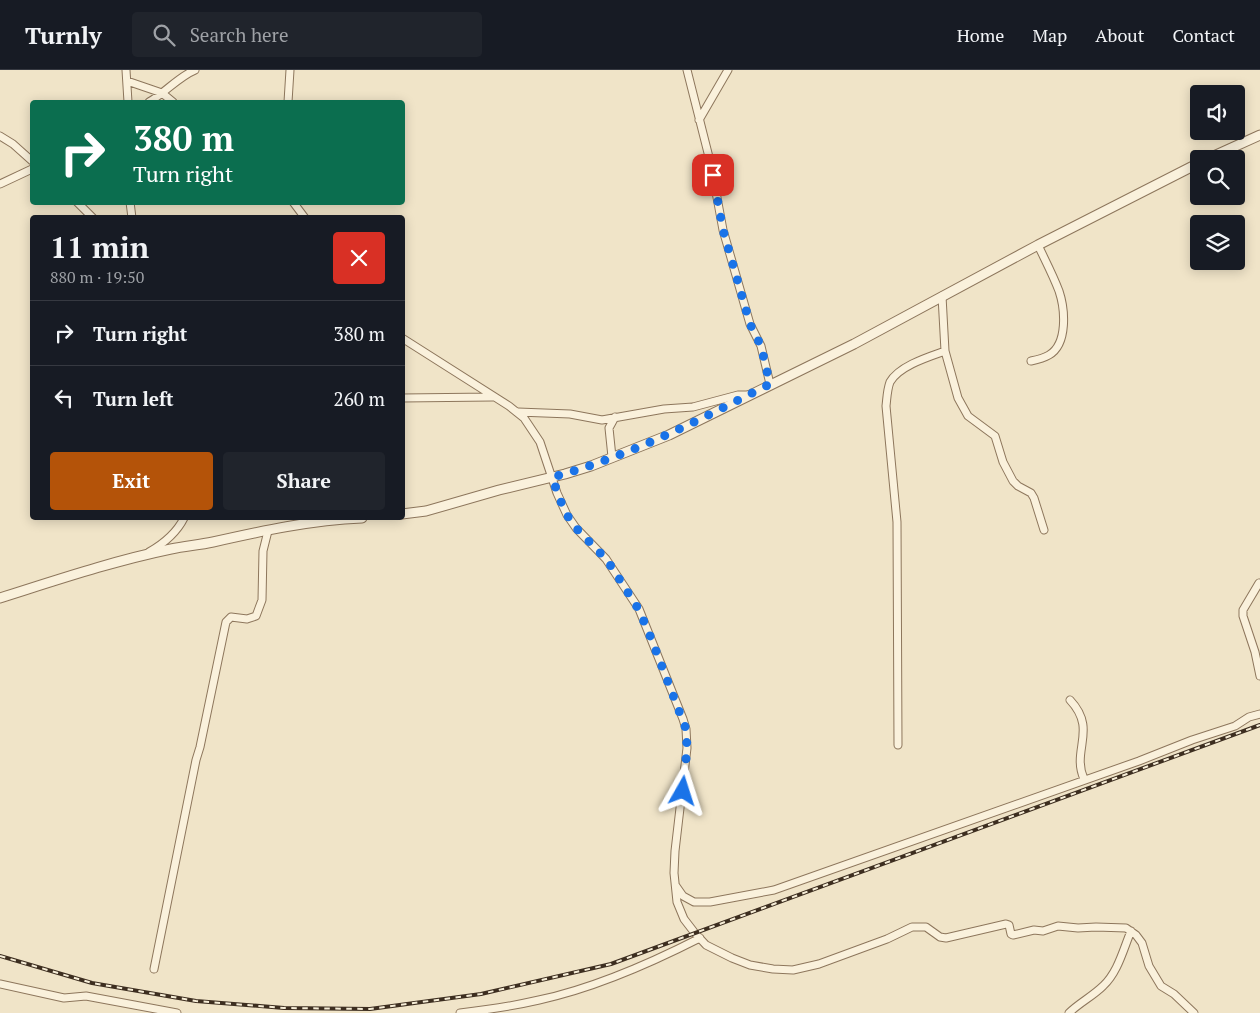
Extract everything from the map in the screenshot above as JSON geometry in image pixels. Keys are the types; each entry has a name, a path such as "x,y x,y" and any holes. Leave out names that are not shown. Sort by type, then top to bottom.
{"street":[{"path":"126,70 128,100"},
{"path":"152,100 184,75 195,70"},
{"path":"288,100 290,70"},
{"path":"687,70 713,175 723,230 750,324 761,346 770,384"},
{"path":"699,120 728,70"},
{"path":"127,81 162,93 171,100"},
{"path":"1226,150 1260,134"},
{"path":"0,136 24,152 30,159"},
{"path":"405,514 426,511 553,477 612,458 677,432 770,384 854,344 1038,245 1190,168"},
{"path":"0,184 30,170"},
{"path":"80,205 90,215"},
{"path":"1031,361 1048,356 1059,346 1062,335 1063,314 1060,292 1038,245"},
{"path":"942,296 945,352 953,383 964,409 968,416 995,436 1003,462 1013,481 1031,493 1034,498 1044,530"},
{"path":"405,340 524,418 535,434 567,515 576,528 606,559 639,610 686,729 686,758 675,851 677,902 684,919 706,944 750,965 793,970 819,964 887,939 912,927 926,927 940,937 946,938 1006,924 1009,925 1013,935 1064,926 1078,928 1126,928 1132,931 1142,943 1149,966 1161,986 1174,994 1194,1013"},
{"path":"898,745 898,536 886,406 887,392 891,382 906,369 922,359 945,352"},
{"path":"516,412 570,414 596,420 664,409 693,407 738,395 749,395"},
{"path":"405,398 493,397"},
{"path":"612,458 609,428 616,417"},
{"path":"144,555 158,547 183,520"},
{"path":"0,598 144,555 336,520"},
{"path":"154,969 226,622 231,616 247,619 256,616 262,600 263,551 268,531"},
{"path":"1259,583 1243,610 1243,616 1256,652 1260,676"},
{"path":"1070,700 1081,715 1084,739 1079,766 1084,780"},
{"path":"676,886 683,896 694,902 710,902 774,890 1235,726 1249,717 1260,714"},
{"path":"1069,1013 1086,1001 1108,980 1117,966 1132,931"},
{"path":"460,1013 540,1000 581,989 664,956 700,938"},
{"path":"0,984 64,998 86,996 177,1013"}],"railway":[{"path":"0,956 92,983 196,1001 284,1008 370,1009 481,994 611,964 1260,725"}],"route":[{"path":"683,791 687,748 686,729 651,638 639,610 626,587 606,559 576,528 567,515 557,493 553,477 591,466 669,435 728,407 770,384 761,346 750,324 744,306 723,230 713,175"}]}
